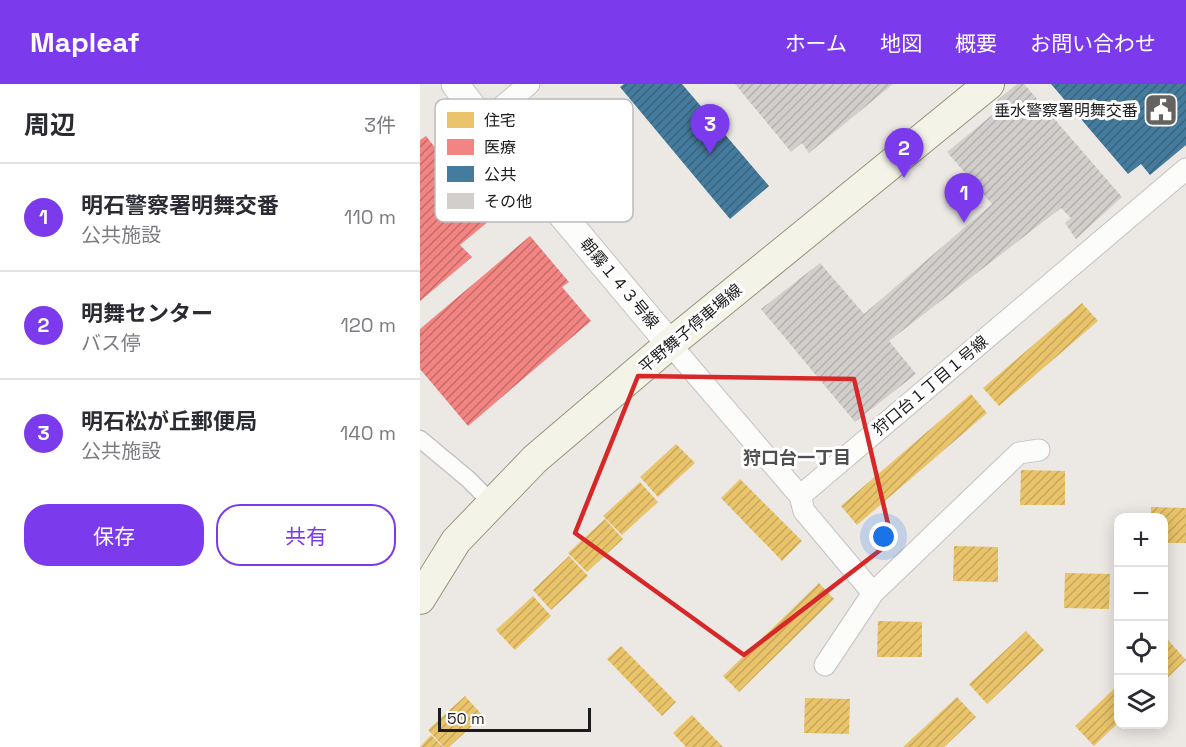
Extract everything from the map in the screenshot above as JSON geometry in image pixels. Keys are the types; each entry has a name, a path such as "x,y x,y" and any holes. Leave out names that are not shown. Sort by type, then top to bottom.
{"main road":[{"name":"平野舞子停車場線","path":"420,599 456,541 535,459 665,337 961,84"},
{"name":"平野舞子停車場線","path":"420,575 435,551 483,494 613,369 665,337 989,84"}],"street":[{"name":"朝霧１４３号線","path":"455,84 466,99"},
{"path":"511,99 529,84"},
{"name":"狩口台１丁目１号線","path":"800,496 1186,169"},
{"name":"朝霧１４３号線","path":"568,222 665,337"},
{"path":"665,337 800,496 804,511 873,593"},
{"path":"420,439 483,494"},
{"path":"825,665 873,593 1019,453 1039,450"}],"highlighted area":[{"path":"638,376 854,379 892,541 744,655 575,533"}],"building: 住宅":[{"path":"1082,303 1098,321 999,406 983,388"},
{"path":"971,394 987,413 857,525 841,506"},
{"path":"676,444 695,463 658,497 640,477"},
{"path":"1021,470 1065,471 1065,505 1020,505"},
{"path":"740,479 802,541 782,561 721,498"},
{"path":"640,482 658,502 622,535 603,516"},
{"path":"1151,507 1186,508 1186,543 1168,543 1168,513 1151,513"},
{"path":"605,519 623,539 587,572 568,553"},
{"path":"954,546 998,547 998,582 953,581"},
{"path":"569,556 588,576 551,610 533,590"},
{"path":"1065,573 1110,574 1109,609 1064,608"},
{"path":"819,583 834,599 739,692 723,676"},
{"path":"533,596 551,616 515,650 496,630"},
{"path":"878,621 922,622 922,657 877,657"},
{"path":"1026,631 1044,650 987,704 969,684"},
{"path":"1168,640 1186,660 1168,677"},
{"path":"621,646 676,702 662,716 607,659"},
{"path":"1114,689 1114,727 1094,746 1075,726"},
{"path":"465,696 483,716 449,747 444,747 428,730"},
{"path":"957,697 976,717 944,747 903,747"},
{"path":"805,698 850,699 849,734 804,733"},
{"path":"692,715 723,747 686,747 673,733"},
{"path":"431,735 443,747 420,747"}],"building: 医療":[{"path":"426,136 435,148 435,222 488,222 460,245 472,257 420,301 420,140"},
{"path":"530,236 569,282 562,287 591,321 468,426 420,369 420,329"}],"building: 公共":[{"path":"624,84 682,84 769,186 730,219 633,103 633,99 630,99 620,87"},
{"path":"1051,84 1186,84 1186,145 1150,175 1141,164 1128,174"}],"building: その他":[{"path":"735,84 893,84 809,153 802,143 791,152"},
{"path":"1017,84 1024,84 1122,197 1076,239 1065,223 1071,218 1061,208 889,341 916,374 855,422 761,309 820,263 864,314 992,204 947,152 997,111 993,104"}],"place":[{"name":"垂水警察署明舞交番","path":"1161,110"},
{"name":"明石松が丘郵便局","path":"710,154"},
{"name":"明舞センター","path":"904,178"},
{"name":"明石警察署明舞交番","path":"964,223"}],"district":[{"name":"狩口台一丁目","path":"797,458"}]}
